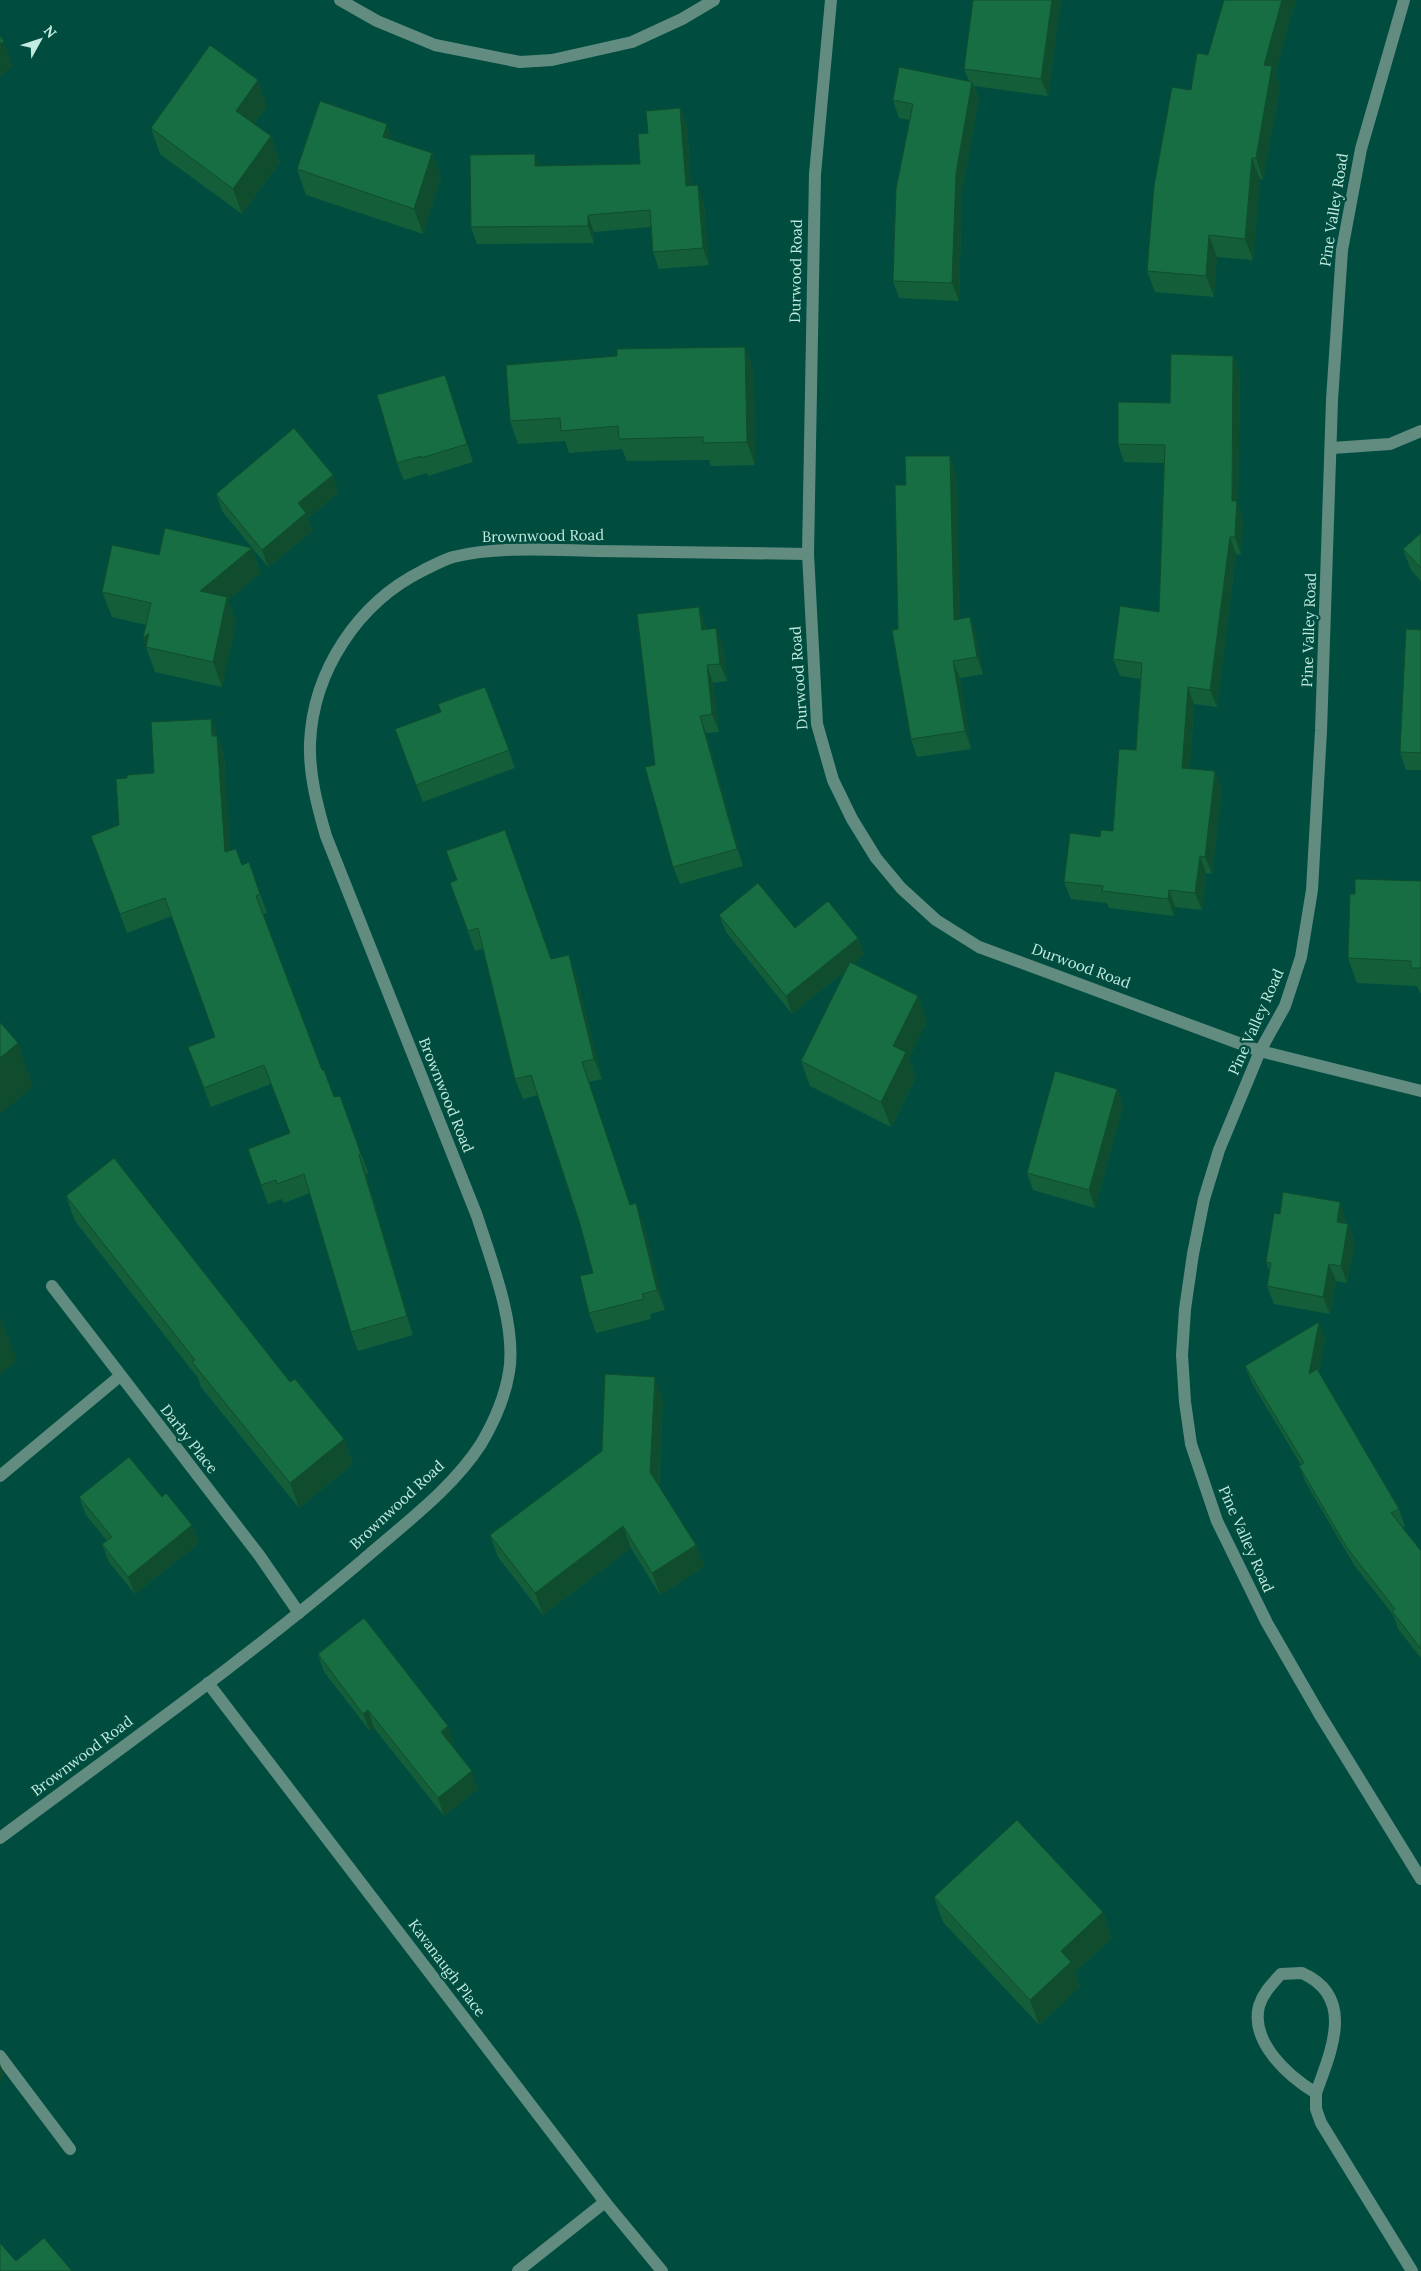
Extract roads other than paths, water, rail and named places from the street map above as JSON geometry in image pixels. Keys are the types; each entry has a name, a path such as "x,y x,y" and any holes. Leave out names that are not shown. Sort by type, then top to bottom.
{"street":[{"path":"340,0 377,21 435,45 520,62 552,60 632,42 682,19 714,0"},
{"name":"Durwood Road","path":"831,0 815,174 808,554 817,724 824,754 833,780 852,819 876,858 901,888 936,920 979,947 1260,1051 1421,1091"},
{"name":"Pine Valley Road","path":"1404,0 1361,149 1342,250 1332,400 1324,665 1312,890 1301,957 1285,1006 1260,1051 1219,1150 1204,1199 1185,1309 1182,1355 1185,1402 1191,1444 1217,1521 1266,1623 1421,1879"},
{"path":"1332,448 1390,444 1421,431"},
{"name":"Brownwood Road","path":"0,1838 299,1613 395,1532 448,1484 480,1444 501,1404 510,1370 510,1336 497,1277 477,1216 329,845 312,785 310,743 315,708 324,678 348,635 360,618 378,600 417,574 453,557 530,550 808,554"},
{"name":"Darby Place","path":"52,1286 259,1556 299,1613"},
{"path":"0,1476 120,1376"},
{"name":"Kavanaugh Place","path":"208,1683 606,2202 662,2271"},
{"path":"1316,2092 1299,2083 1272,2054 1259,2027 1259,2007 1267,1989 1281,1974 1302,1973 1318,1980 1326,1989 1335,2017 1333,2046 1316,2092 1316,2110 1321,2123 1412,2271"},
{"path":"0,2056 70,2149"},
{"path":"518,2271 606,2202"}]}
